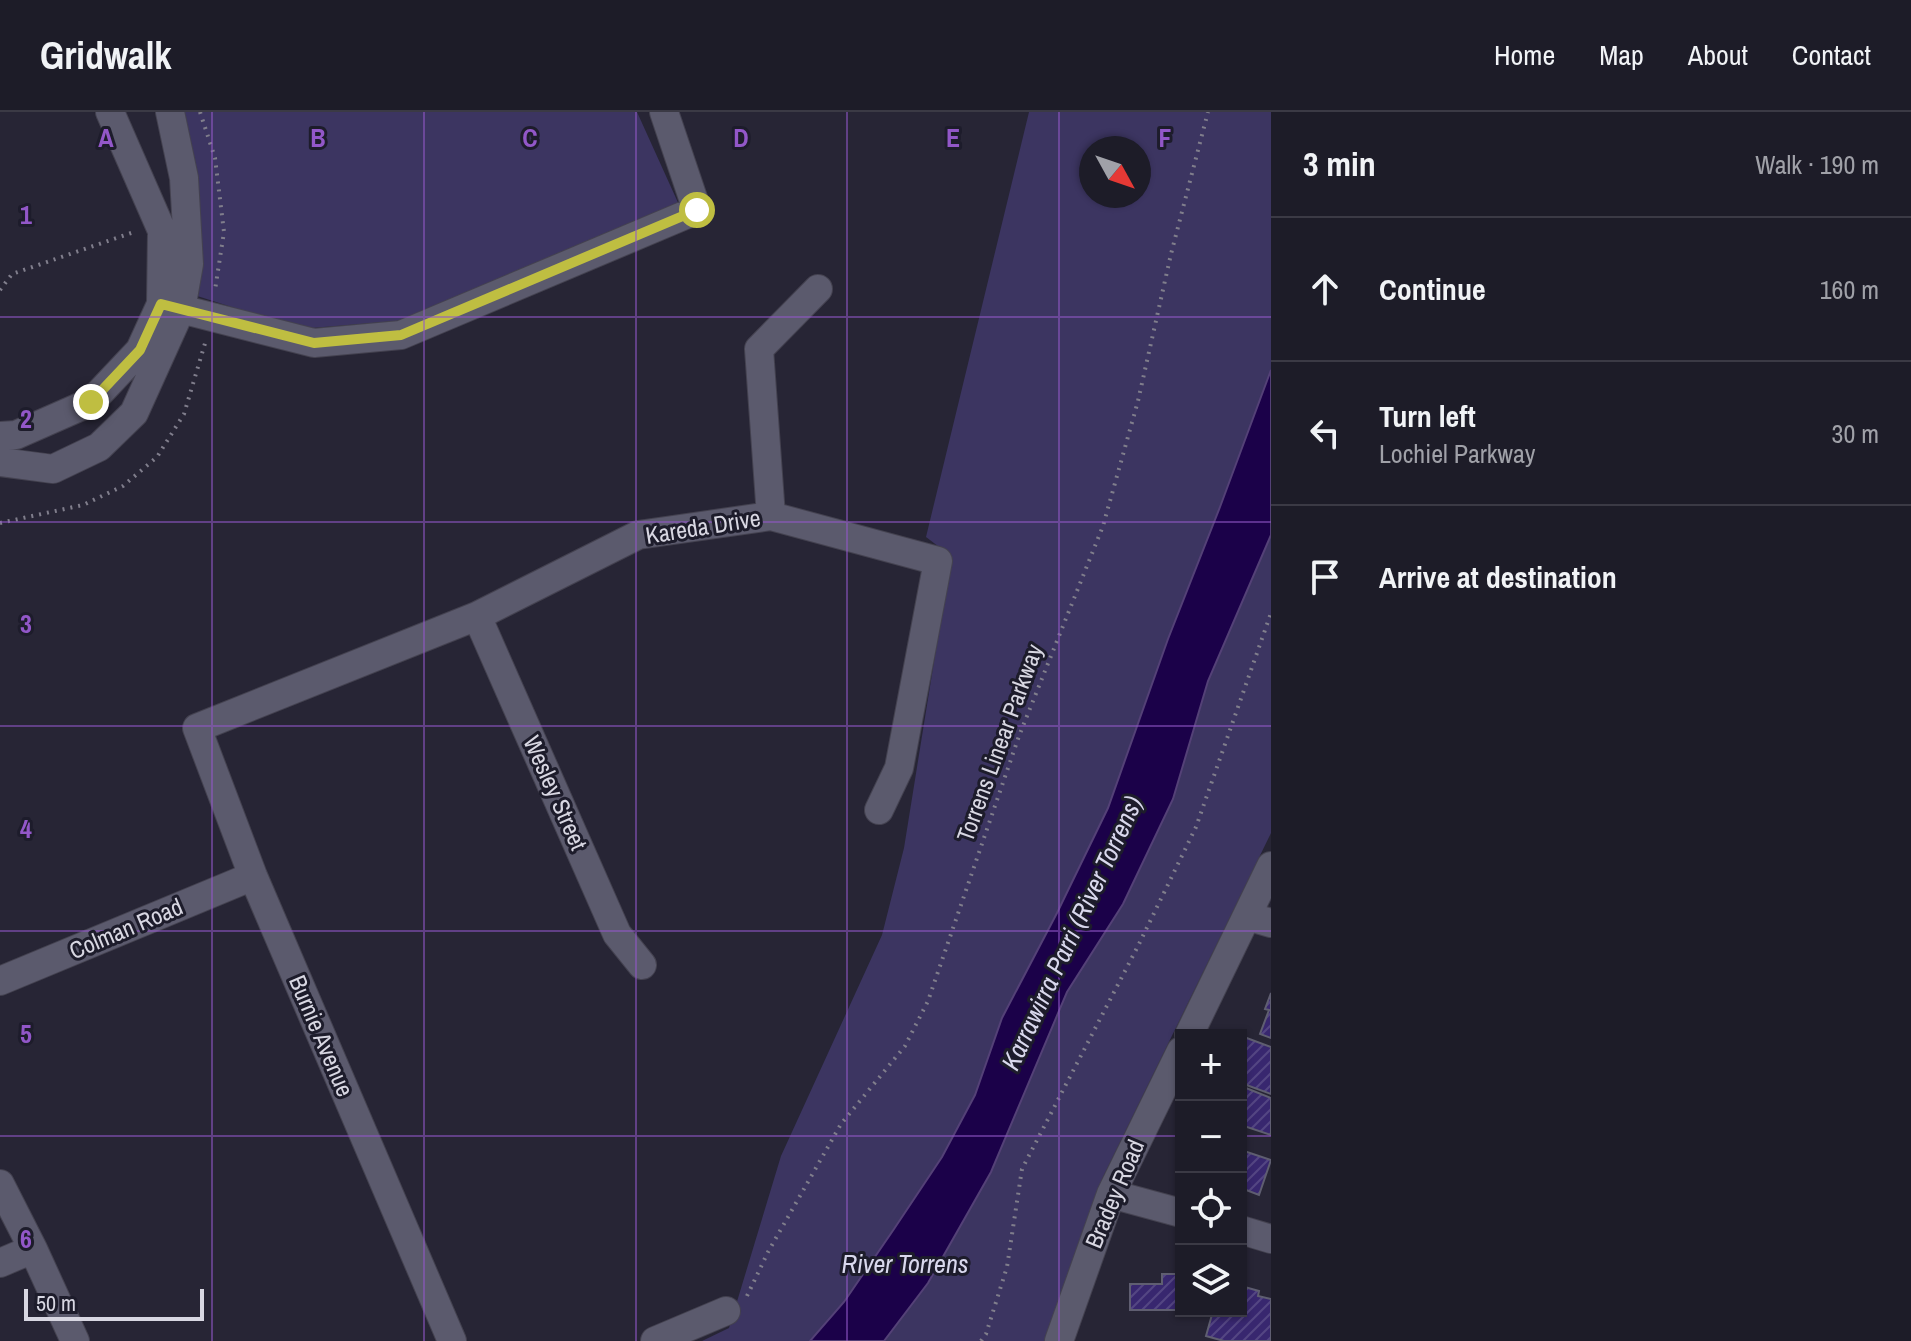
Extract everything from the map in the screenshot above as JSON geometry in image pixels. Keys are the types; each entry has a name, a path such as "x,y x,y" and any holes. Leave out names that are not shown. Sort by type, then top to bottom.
{"street":[{"path":"0,436 16,435 91,402 140,350 171,306 162,231 110,112"},
{"path":"0,462 53,469 99,447 134,413 189,264 184,178 170,112"},
{"path":"171,306 314,343 401,335 697,210 664,112"},
{"path":"771,516 759,349 818,289"},
{"name":"Kareda Drive","path":"197,728 477,616 638,535 771,516 938,561 899,768 879,810"},
{"name":"Wesley Street","path":"477,616 617,934 642,965"},
{"name":"Burnie Avenue","path":"197,728 253,876 452,1341"},
{"path":"1193,1029 1259,919 1271,866"},
{"name":"Colman Road","path":"0,981 253,876"},
{"name":"Bradey Road","path":"1059,1341 1111,1194 1175,1063"},
{"path":"0,1184 75,1341"},
{"path":"1111,1194 1175,1211"},
{"path":"1247,1232 1271,1239"},
{"path":"0,1263 33,1249"},
{"path":"655,1341 736,1306"}],"path":[{"path":"200,112 215,158 224,232 214,293"},
{"name":"Torrens Linear Parkway","path":"736,1306 747,1292 841,1124 905,1046 928,1001 1019,736 1103,526 1138,401 1171,254 1208,112"},
{"path":"0,290 12,274 144,229"},
{"path":"981,1341 1007,1267 1022,1169 1196,827 1271,613"}],"shaded area":[{"path":"179,112 637,112 680,207 408,320 300,329 191,294 201,222"},
{"path":"1029,112 1271,112 1271,833 1102,1179 1049,1341 702,1341 729,1328 781,1156 882,935 904,848 951,556 926,537"}],"water":[{"name":"River Torrens","path":"1271,370 1271,535 1208,681 1173,799 1123,904 1067,992 991,1172 928,1283 884,1341 810,1341 844,1302 894,1229 942,1157 975,1095 1002,1018 1108,808 1168,639"}],"building":[{"path":"1271,993 1271,1038 1260,1034 1269,1010 1265,1009"},
{"path":"1247,1038 1271,1047 1271,1094 1247,1085"},
{"path":"1247,1088 1271,1098 1271,1135 1247,1127"},
{"path":"1247,1152 1271,1160 1259,1195 1247,1190"},
{"path":"1162,1274 1175,1274 1175,1310 1130,1310 1130,1284 1162,1284"},
{"path":"1247,1288 1259,1291 1258,1296 1271,1299 1271,1341 1224,1341 1206,1336 1211,1317 1247,1317"}],"route":[{"path":"91,402 140,350 161,304 314,343 401,335 697,210"}],"water label":[{"name":"Karrawirra Parri (River Torrens)","path":"1072,933"}]}
